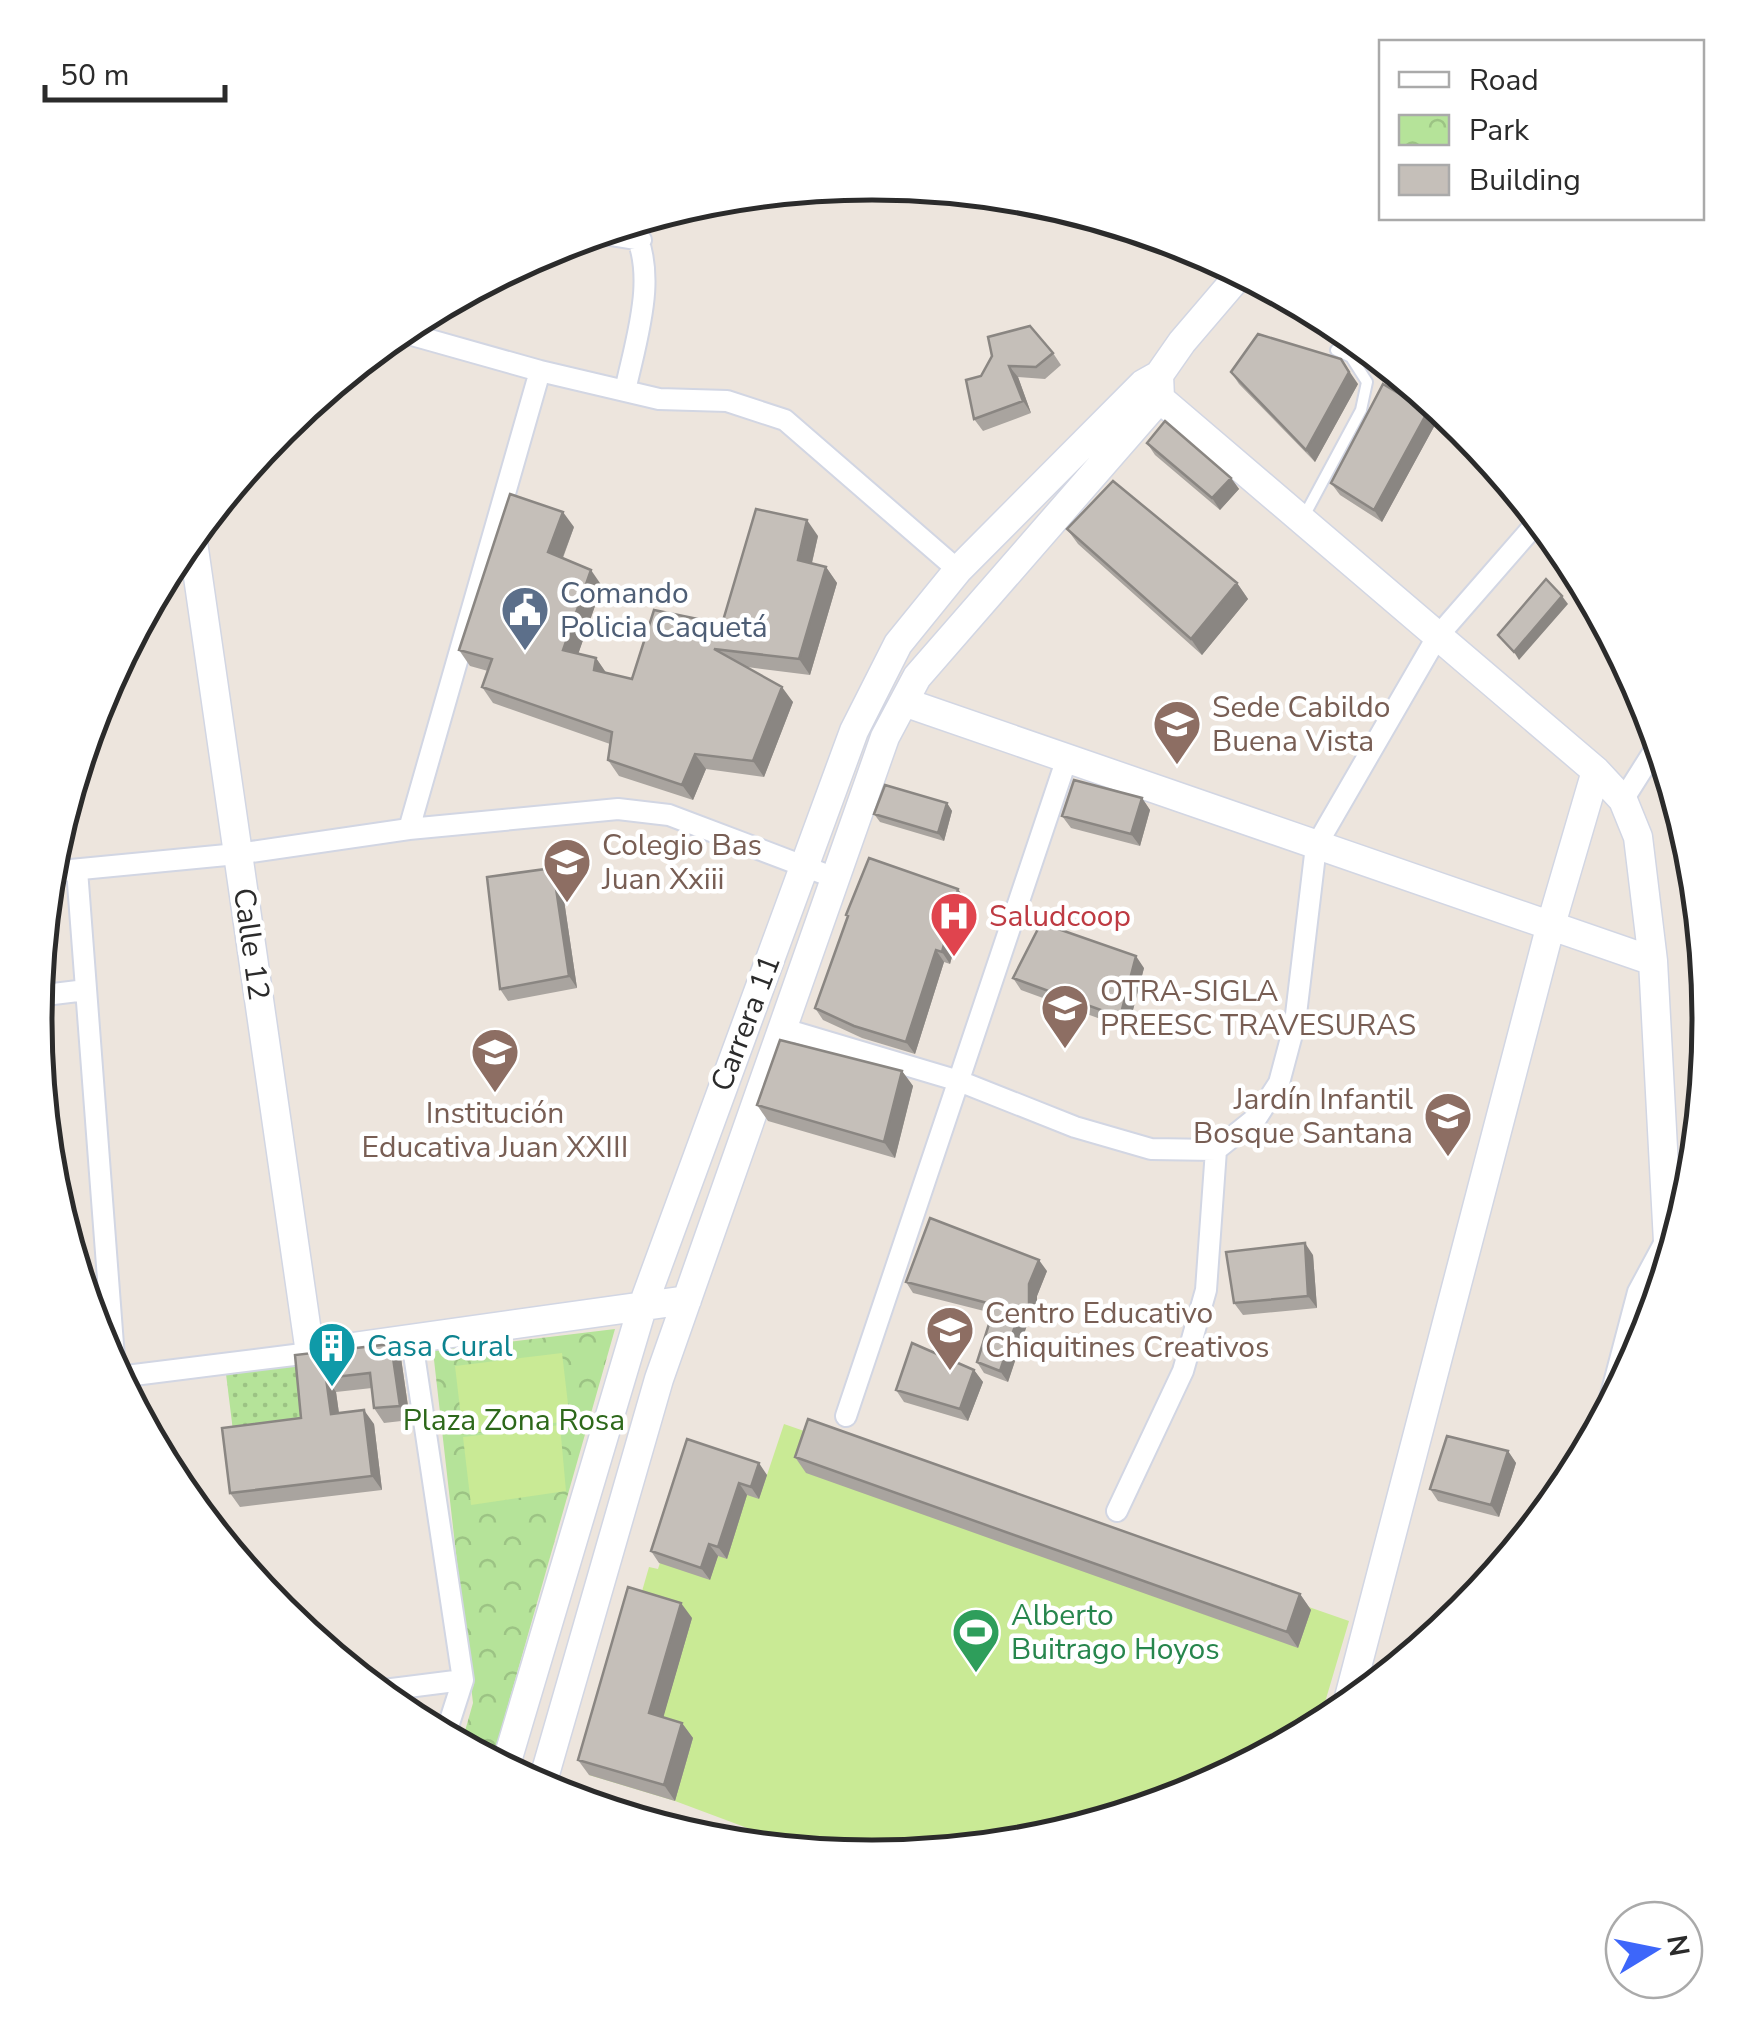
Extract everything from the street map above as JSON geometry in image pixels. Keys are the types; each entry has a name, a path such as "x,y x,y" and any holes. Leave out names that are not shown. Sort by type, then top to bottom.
{"street":[{"path":"625,391 644,302 636,235"},
{"name":"Carrera 11","path":"546,1771 659,1379 886,737 917,676 1232,284"},
{"path":"419,338 659,399 727,401 784,420 958,570"},
{"path":"409,829 540,371"},
{"path":"1154,386 1302,520 1596,771 1623,800 1638,836 1653,961 1666,1221"},
{"name":"Carrera 11","path":"509,1754 642,1308 854,730 898,644 958,570 1154,386"},
{"path":"781,1028 959,1081 1075,1127 1151,1148 1216,1150 1257,1117 1278,1083 1295,1023 1316,846 1437,637 1529,531"},
{"name":"Calle 12","path":"195,559 310,1354"},
{"path":"904,702 1653,961"},
{"path":"846,1416 1068,758"},
{"path":"1623,800 1648,759"},
{"path":"1355,1681 1550,928 1596,771"},
{"path":"66,871 238,854 409,829 618,809 670,815 835,878"},
{"path":"77,870 113,1330"},
{"path":"53,994 86,990"},
{"path":"1116,1511 1182,1372 1206,1290 1216,1150"},
{"path":"1623,1348 1638,1292 1651,1275"},
{"path":"133,1372 412,1341 687,1300"},
{"path":"412,1341 463,1680 450,1722"},
{"path":"398,1687 463,1680"}],"lane":[{"path":"1302,520 1361,410 1366,393 1368,382 1351,358 1336,350"}],"green space":[{"name":"Plaza Zona Rosa","path":"615,1329 496,1748 465,1731 473,1703 433,1351"},
{"path":"562,1353 570,1421 463,1434 455,1366"},
{"path":"302,1365 308,1429 234,1439 226,1374"},
{"name":"Alberto Buitrago Hoyos","path":"784,1424 1349,1621 1325,1702 1234,1755 1135,1796 1032,1824 926,1838 818,1838 753,1830 589,1775 649,1567 658,1569 695,1451 767,1475"},
{"path":"560,1425 566,1491 471,1505 463,1437"}],"building":[{"path":"1030,326 1053,353 1036,367 1009,366 1023,401 974,419 966,380 981,376 992,356 988,337"},
{"path":"1258,334 1341,359 1349,372 1306,450 1231,372"},
{"path":"1383,384 1425,416 1374,510 1331,483"},
{"path":"1165,421 1231,478 1212,498 1147,443"},
{"path":"1113,481 1237,583 1191,639 1067,529"},
{"name":"Comando Policia Caquetá","path":"510,494 563,512 548,552 591,570 563,650 596,658 594,670 632,679 654,610 722,624 756,509 807,520 798,560 826,567 799,659 714,649 782,687 753,761 695,754 682,785 608,760 612,732 482,687 492,659 459,650"},
{"path":"1546,579 1562,596 1514,652 1498,635"},
{"path":"1074,780 1142,798 1131,834 1062,816"},
{"path":"885,785 947,803 938,833 874,814"},
{"path":"869,858 958,889 942,952 936,950 906,1042 854,1026 815,1008"},
{"path":"553,868 569,976 500,989 487,877"},
{"path":"1041,923 1136,956 1120,1017 1013,978"},
{"path":"780,1040 902,1071 884,1142 757,1105"},
{"path":"930,1218 1039,1260 1029,1284 1029,1313 1020,1311 1000,1371 977,1362 995,1305 906,1282"},
{"path":"1305,1243 1308,1296 1234,1303 1226,1252"},
{"path":"912,1343 974,1370 960,1409 896,1390"},
{"path":"391,1344 400,1406 374,1408 370,1373 326,1378 331,1414 364,1410 372,1476 230,1493 222,1428 301,1418 295,1355"},
{"path":"808,1419 1300,1594 1287,1632 795,1457"},
{"path":"1447,1436 1508,1451 1491,1505 1430,1489"},
{"path":"687,1439 759,1463 751,1487 739,1483 718,1547 709,1544 701,1568 651,1551"},
{"path":"628,1587 681,1603 649,1713 682,1723 664,1785 578,1760"}],"place":[{"name":"Comando Policia Caquetá","path":"525,652"},
{"name":"Sede Cabildo Buena Vista","path":"1177,766"},
{"name":"Colegio Bas Juan Xxiii","path":"567,904"},
{"name":"Saludcoop","path":"954,958"},
{"name":"OTRA-SIGLA PREESC TRAVESURAS","path":"1065,1050"},
{"name":"Institución Educativa Juan XXIII","path":"495,1094"},
{"name":"Jardín Infantil Bosque Santana","path":"1448,1158"},
{"name":"Centro Educativo Chiquitines Creativos","path":"950,1372"},
{"name":"Casa Cural","path":"332,1388"},
{"name":"Alberto Buitrago Hoyos","path":"976,1674"}]}
